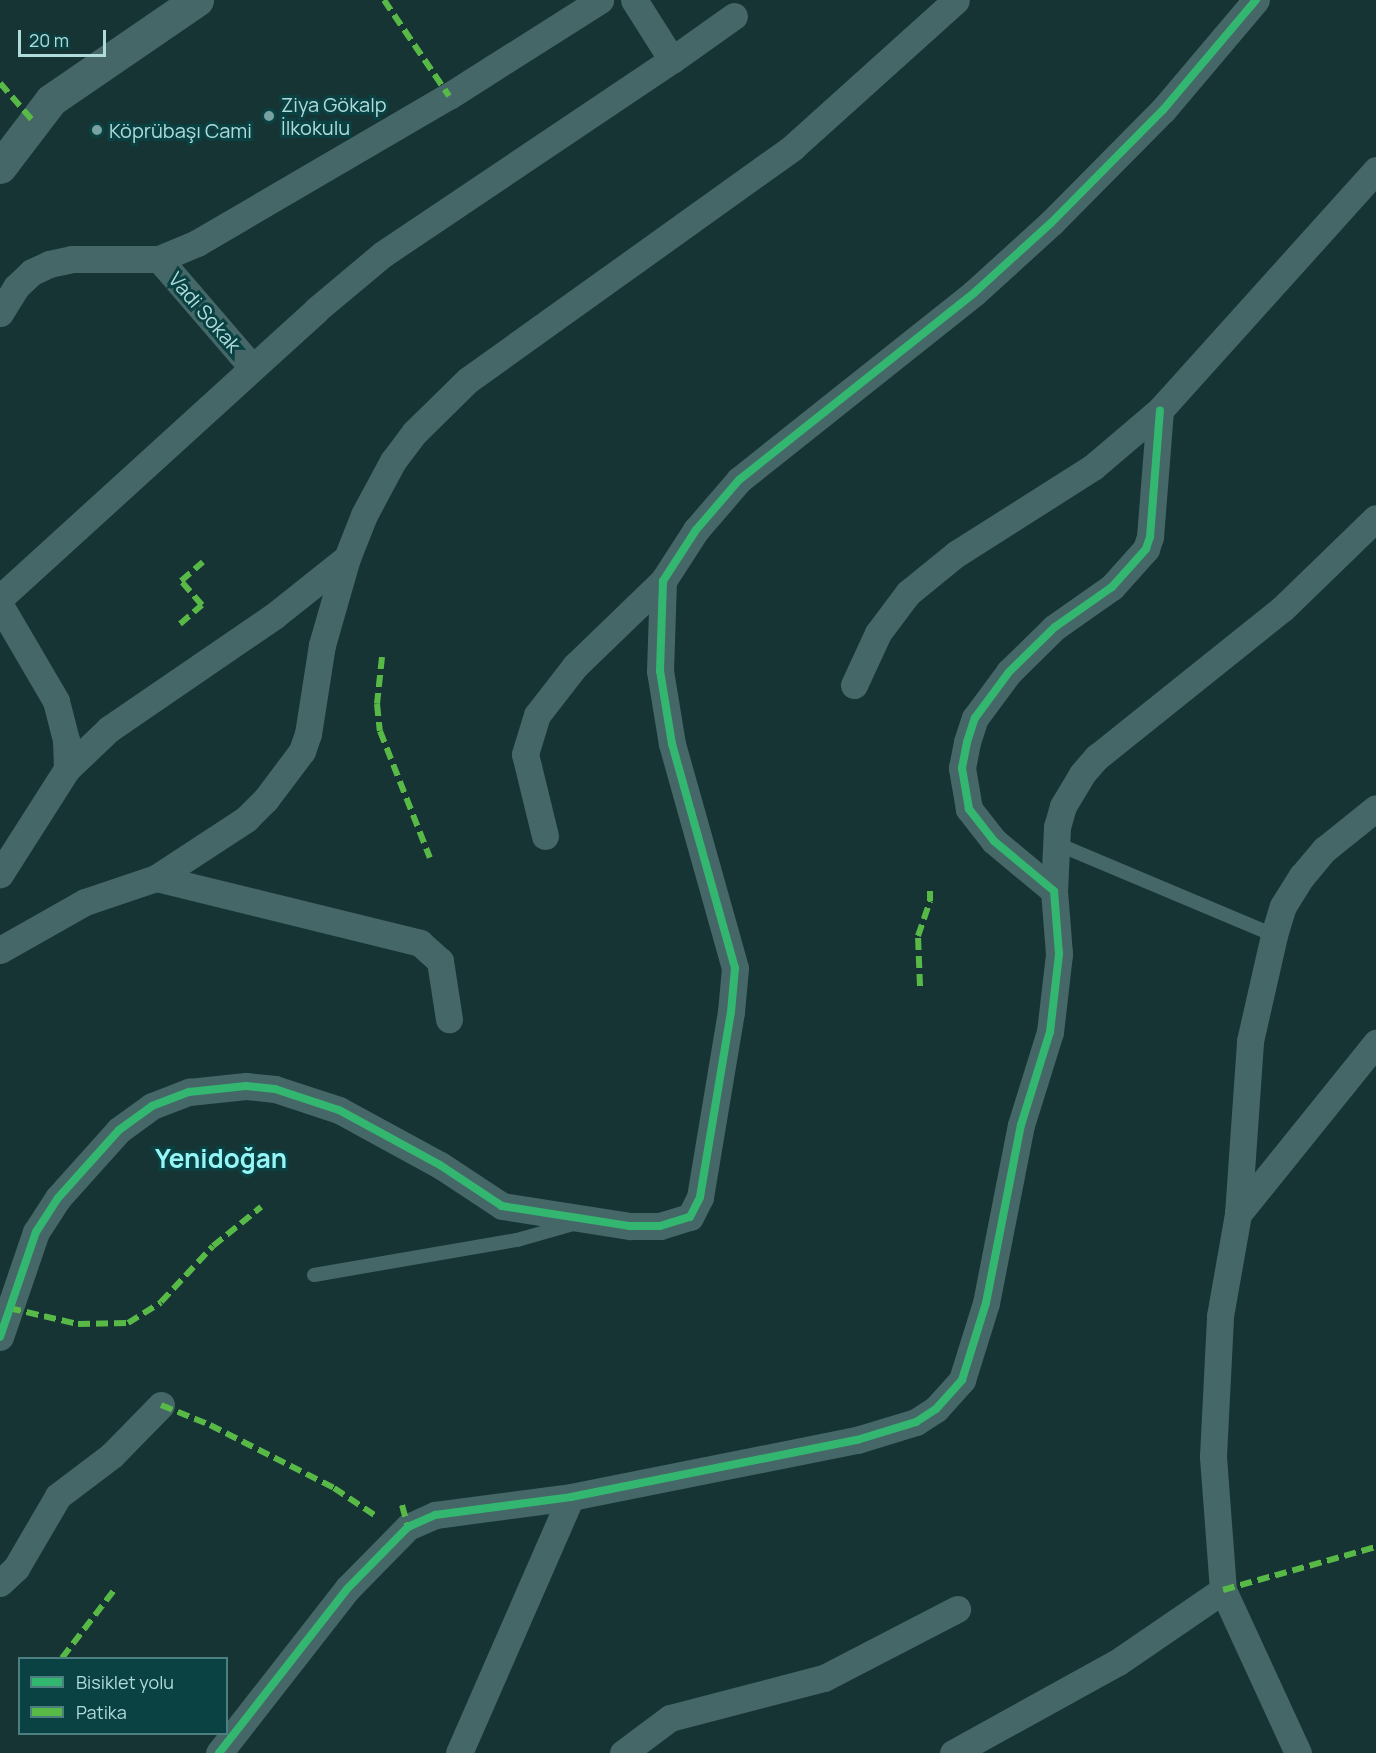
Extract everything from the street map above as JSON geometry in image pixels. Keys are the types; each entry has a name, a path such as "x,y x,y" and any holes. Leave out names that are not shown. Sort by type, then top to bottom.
{"street":[{"path":"0,167 51,100 197,0"},
{"path":"159,259 218,232 449,96 600,0"},
{"path":"634,0 672,60"},
{"path":"0,950 85,902 156,878 246,819 302,751 311,720 322,645 347,558 393,462 440,405 468,380 793,147 956,0"},
{"path":"545,836 525,754 537,715 567,674 663,581 696,530 739,480 974,293 1051,223 1170,102 1256,0"},
{"path":"0,598 252,367 424,224 607,106 734,16"},
{"path":"854,685 891,613 928,574 1058,492 1160,410 1376,170"},
{"name":"Vadi Sokak","path":"0,313 16,287 32,272 49,264 72,259 159,259 252,367"},
{"path":"1054,891 979,826 964,789 962,768 967,742 975,718 1009,672 1055,627 1112,587 1146,549 1150,537 1160,410"},
{"path":"219,1753 348,1588 408,1527 450,1512 571,1497 857,1440 916,1422 950,1396 975,1348 1021,1125 1050,1032 1059,954 1054,891 1055,843 1070,791 1097,757 1282,608 1376,518"},
{"path":"0,874 67,769 109,729 265,622 347,558"},
{"path":"0,1337 36,1232 58,1198 119,1130 152,1106 189,1092 246,1086 300,1096 391,1136 494,1203 585,1221 660,1226 678,1223 697,1207 735,988 731,949 672,744 660,671 663,581"},
{"path":"0,605 56,701 66,740 67,769"},
{"path":"1298,1753 1223,1590 1213,1456 1215,1376 1220,1316 1238,1214 1250,1041 1274,935 1283,906 1302,876 1325,849 1376,808"},
{"path":"156,878 420,944 434,951 440,961 449,1019"},
{"path":"1238,1214 1376,1043"},
{"path":"0,1583 16,1568 58,1496 112,1455 161,1405"},
{"path":"459,1753 571,1497"},
{"path":"968,1750 1118,1662 1223,1590"},
{"path":"622,1753 670,1718 824,1678 957,1609"}],"lane":[{"path":"1055,843 1274,935"},
{"path":"314,1275 517,1240 585,1221"}],"marked path":[{"path":"384,0 449,96"},
{"path":"0,83 33,121"},
{"path":"180,624 202,605 181,581 203,562"},
{"path":"382,657 377,704 380,731 430,858"},
{"path":"920,986 918,936 930,901 930,891"},
{"path":"9,1308 78,1324 128,1323 161,1302 213,1246 261,1207"},
{"path":"161,1405 210,1425 334,1488 376,1516"},
{"path":"402,1505 408,1527"},
{"path":"1223,1590 1376,1547"},
{"path":"63,1657 115,1589"}],"cycle path":[{"path":"0,1337 36,1232 58,1198 119,1130 152,1106 189,1092 246,1086 275,1089 339,1110 440,1165 502,1206 630,1226 660,1226 690,1217 700,1197 731,1012 735,968 672,744 660,671 663,581 696,530 739,480 974,293 1051,223 1163,110 1256,0"},
{"path":"219,1753 348,1588 408,1527 435,1515 571,1497 857,1440 916,1422 936,1409 962,1380 986,1303 1021,1125 1050,1032 1059,954 1054,891 994,841 969,809 962,768 967,742 975,718 1009,672 1055,627 1112,587 1146,549 1150,537 1160,410"}],"place":[{"name":"Ziya Gökalp İlkokulu","path":"269,116"},
{"name":"Köprübaşı Cami","path":"97,130"}],"district":[{"name":"Yenidoğan","path":"221,1159"}]}
